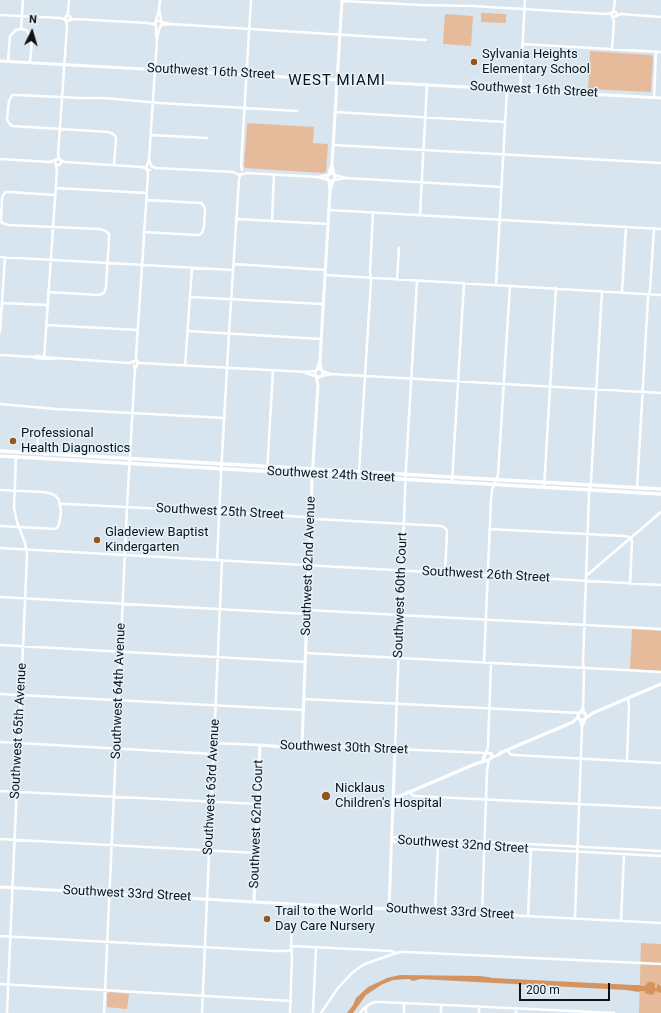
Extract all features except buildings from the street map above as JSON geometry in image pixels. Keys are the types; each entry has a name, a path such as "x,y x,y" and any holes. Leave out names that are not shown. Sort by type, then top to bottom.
{"main road":[{"name":"Southwest 24th Street","path":"0,451 661,489"},
{"name":"Southwest 24th Street","path":"0,456 661,494"}],"street":[{"path":"21,29 23,0"},
{"path":"44,358 69,0"},
{"path":"157,39 155,24 160,0"},
{"path":"217,561 229,333 251,0"},
{"path":"330,191 334,180 332,164 342,0 424,5 434,3 661,16"},
{"path":"520,90 525,0"},
{"path":"612,49 614,0"},
{"path":"135,363 150,160 157,39 161,26 159,10"},
{"path":"0,15 148,23 158,20 171,24 426,40"},
{"path":"148,23 156,26 171,24"},
{"path":"8,61 10,36 16,30 21,29 26,30 31,37 30,62"},
{"path":"522,44 661,52"},
{"path":"654,98 656,51"},
{"name":"Southwest 16th Street","path":"0,61 661,98"},
{"path":"420,215 427,84"},
{"path":"496,285 507,89"},
{"path":"114,165 116,140 114,135 109,132 16,127 10,125 7,119 9,101 11,97 13,95 18,95 109,98 153,103 298,111"},
{"path":"335,112 506,122"},
{"path":"151,135 207,138"},
{"path":"333,145 661,163"},
{"path":"0,159 274,174 318,177 328,180 346,178"},
{"path":"321,376 321,339 330,191 328,175 332,164"},
{"path":"318,177 331,173 346,178 502,187"},
{"path":"272,221 274,174"},
{"path":"56,188 147,193"},
{"path":"48,292 97,295 104,293 106,289 108,263 109,238 108,233 104,230 8,225 2,223 0,217 1,204 2,197 5,193 55,195"},
{"path":"144,232 194,235 201,233 204,227 205,209 203,205 197,202 147,200"},
{"path":"329,210 661,228"},
{"path":"359,477 371,278 373,212"},
{"path":"237,219 328,224"},
{"path":"622,292 626,227"},
{"path":"637,493 648,298 654,228"},
{"path":"397,280 399,248"},
{"path":"0,257 233,270"},
{"path":"0,332 5,257"},
{"path":"234,264 325,270"},
{"path":"185,366 192,268"},
{"path":"325,275 661,294"},
{"name":"Southwest 60th Court","path":"389,909 406,474 417,281"},
{"path":"452,482 464,283"},
{"path":"484,662 491,496 498,475 510,286"},
{"path":"544,488 556,288"},
{"path":"575,918 582,727 581,716 583,707 587,534 602,291"},
{"path":"190,297 323,304"},
{"path":"2,302 47,305"},
{"path":"46,325 138,330"},
{"path":"187,331 321,339"},
{"path":"0,355 185,366 306,372 322,371 331,374"},
{"path":"316,371 320,360"},
{"name":"Southwest 64th Avenue","path":"104,1013 124,555 135,363"},
{"path":"267,472 273,370"},
{"name":"Southwest 62nd Avenue","path":"302,746 313,469 318,385 316,371"},
{"path":"306,372 318,377 331,374 661,393"},
{"name":"Southwest 62nd Avenue","path":"318,385 320,383 321,376"},
{"path":"0,404 56,409 225,418"},
{"path":"36,458 38,436"},
{"name":"Southwest 65th Avenue","path":"7,1013 27,555 27,550 14,508 16,452"},
{"path":"0,490 50,493 57,498 60,504 60,523 57,528 50,529 0,526"},
{"name":"Southwest 25th Street","path":"60,504 441,526 445,528 447,532 445,573"},
{"path":"586,576 661,512"},
{"path":"489,529 624,536 631,538"},
{"path":"630,584 631,538"},
{"name":"Southwest 26th Street","path":"0,548 661,585"},
{"name":"Southwest 63rd Avenue","path":"202,1013 222,561"},
{"path":"0,597 220,609 400,615 661,629"},
{"path":"0,645 305,662"},
{"path":"306,653 661,672"},
{"path":"486,759 492,756 489,753 488,747 491,663"},
{"path":"393,797 410,792 572,722 581,716 593,713 661,684"},
{"path":"0,694 304,710"},
{"path":"628,698 628,761"},
{"path":"304,699 572,713 586,716 585,719"},
{"path":"582,727 585,719 593,713"},
{"path":"581,716 585,719"},
{"path":"0,742 213,754"},
{"name":"Southwest 30th Street","path":"214,743 296,748 308,745 489,753"},
{"name":"Southwest 62nd Court","path":"254,902 260,745"},
{"path":"508,750 510,754 514,755 661,763"},
{"name":"Southwest 30th Street","path":"475,753 486,759"},
{"path":"489,753 500,753"},
{"path":"482,914 487,770 486,759 489,753"},
{"path":"0,791 258,804"},
{"path":"410,792 414,796 661,808"},
{"name":"Southwest 32nd Street","path":"392,839 395,837 661,851"},
{"path":"0,839 256,853"},
{"name":"Southwest 32nd Street","path":"392,839 395,842 438,845 661,856"},
{"path":"435,912 438,845"},
{"path":"528,916 531,850"},
{"path":"621,921 624,854"},
{"name":"Southwest 33rd Street","path":"0,887 435,912 661,923"},
{"path":"290,1013 292,928"},
{"path":"0,936 279,951 292,950"},
{"path":"291,946 391,951 397,953"},
{"path":"313,1013 316,947"},
{"path":"321,1013 340,986 352,973 370,962 397,953 418,952 661,964"},
{"path":"0,984 290,1001"},
{"path":"360,1013 366,1007 378,1002 516,1008 553,1012 614,1013"},
{"path":"404,1003 404,1013"},
{"path":"441,1005 441,1013"},
{"path":"479,1006 479,1013"},
{"path":"366,1007 366,1013"},
{"path":"516,1008 516,1013"}],"shaded area":[{"path":"481,13 506,14 506,23 481,22"},
{"path":"445,14 473,16 471,46 443,44"},
{"path":"590,51 651,55 653,57 651,91 588,89"},
{"path":"247,123 314,127 313,143 328,144 326,172 245,168"},
{"path":"632,629 661,631 661,671 630,669"},
{"path":"641,943 661,944 661,1013 639,1013"},
{"path":"400,975 480,976 492,978 641,986 645,986 648,982 652,982 655,983 655,988 657,988 657,984 661,986 661,993 655,991 654,994 651,995 645,993 645,991 639,992 626,990 420,979 413,981 409,979 393,980 381,985 366,995 353,1013 347,1013 356,998 368,987 387,978"},
{"path":"109,992 129,994 127,1009 107,1007 107,994"}],"place":[{"name":"Sylvania Heights Elementary School","path":"474,62"},
{"name":"Professional Health Diagnostics","path":"13,441"},
{"name":"Gladeview Baptist Kindergarten","path":"97,540"},
{"name":"Nicklaus Children's Hospital","path":"326,796"},
{"name":"Trail to the World Day Care Nursery","path":"267,919"}],"district":[{"name":"WEST MIAMI","path":"337,81"}]}
